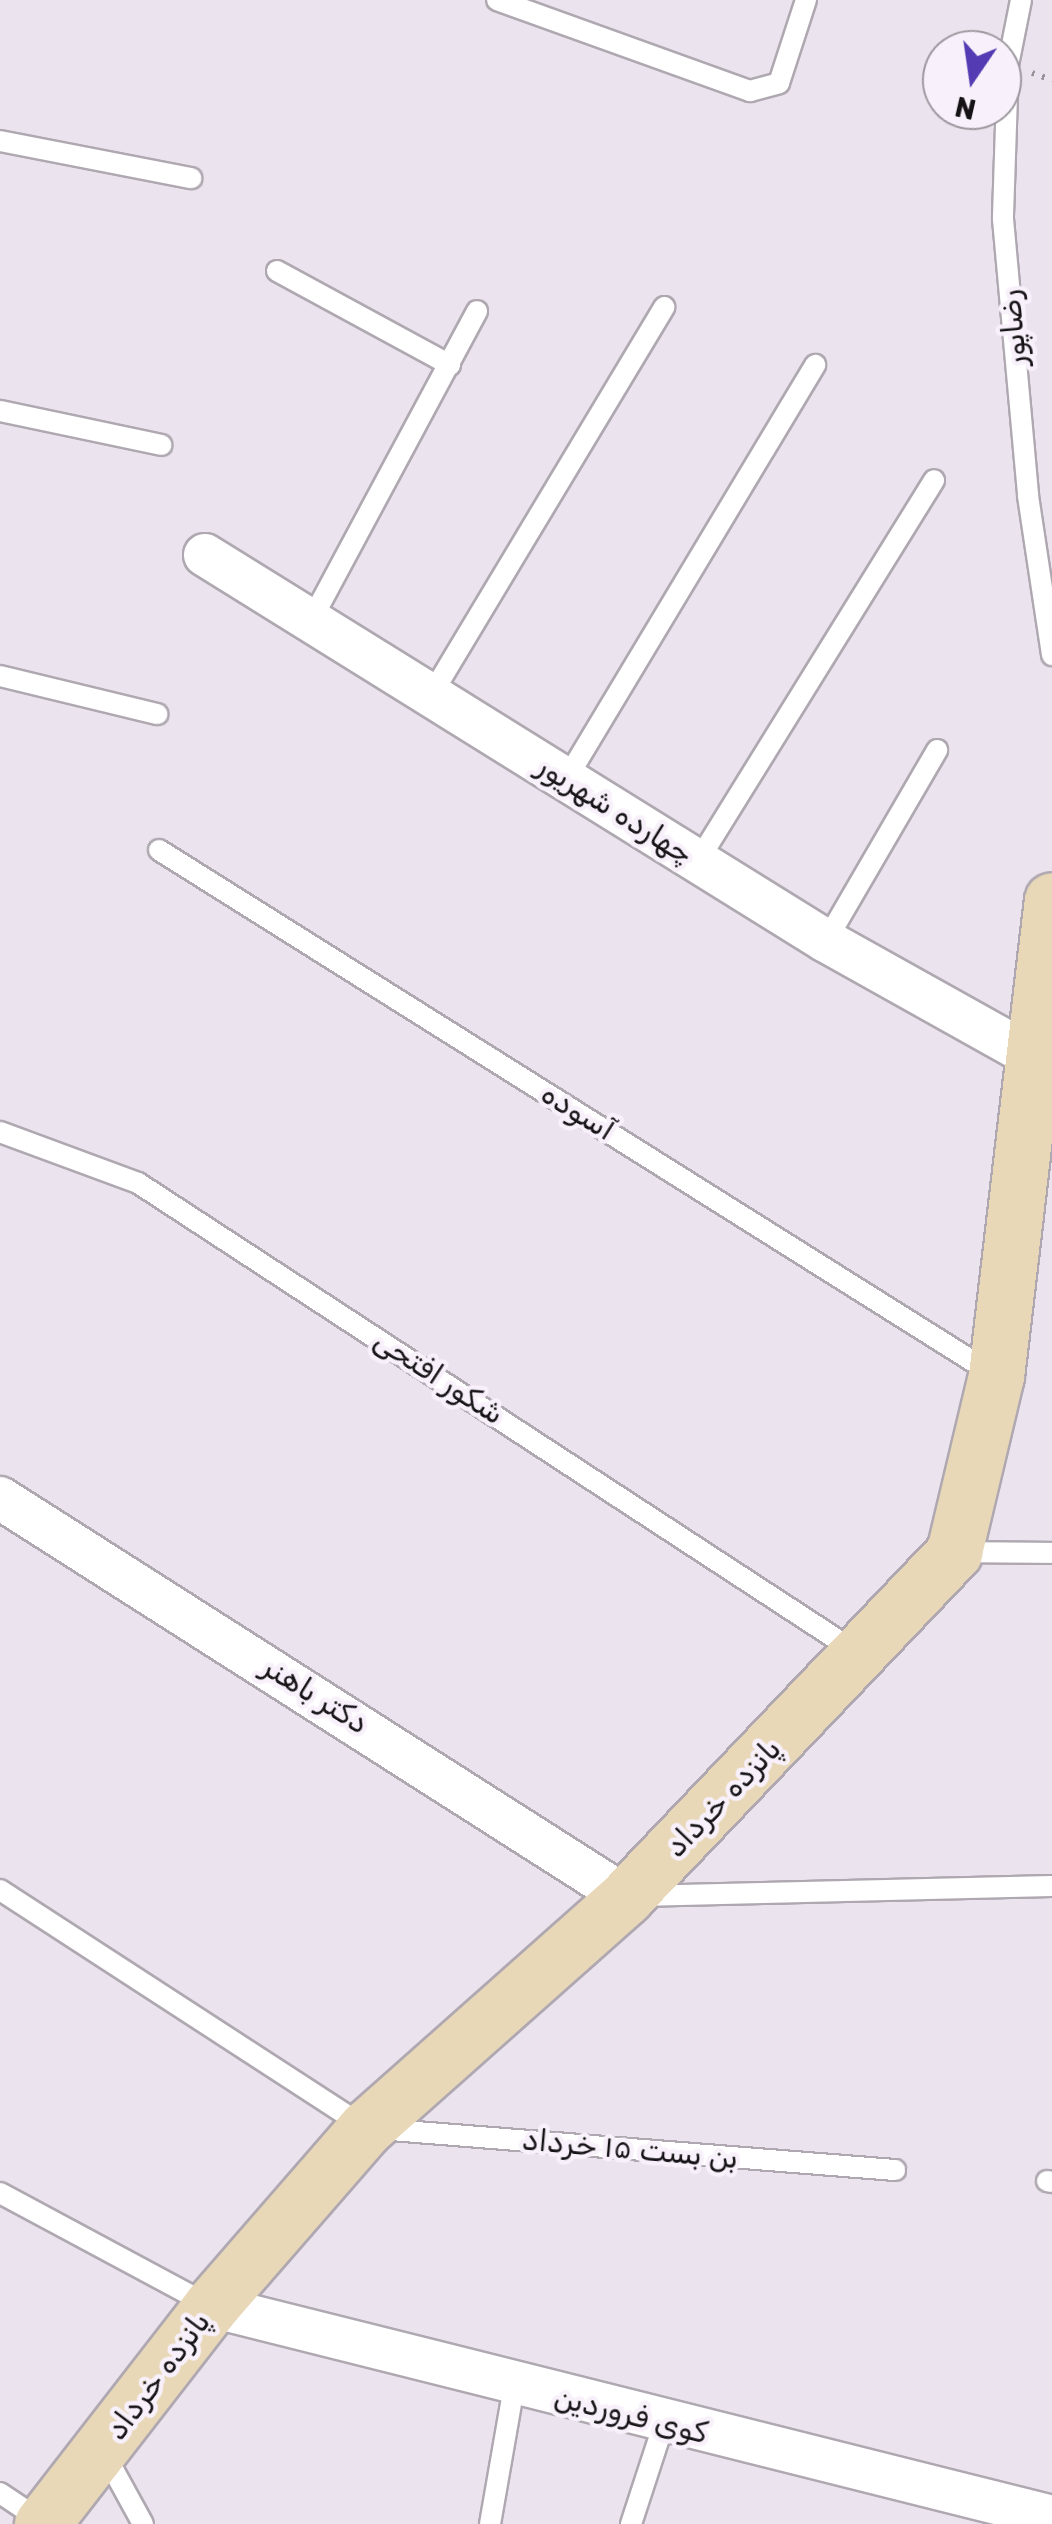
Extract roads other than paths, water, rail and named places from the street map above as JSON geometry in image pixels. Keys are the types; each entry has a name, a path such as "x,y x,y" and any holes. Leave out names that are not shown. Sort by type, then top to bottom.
{"street":[{"name":"چهارده شهریور","path":"205,555 313,617 429,699 567,778 826,940 1030,1055"},
{"name":"پانزده خرداد","path":"29,2513 102,2450 211,2306 366,2128 626,1897 861,1656 954,1552 996,1376 1030,1055 1052,900"},
{"name":"دکتر باهنر","path":"0,1498 626,1897"},
{"name":"کوی فروردین","path":"211,2306 514,2387 1052,2517"}],"lane":[{"path":"497,0 750,91 779,83 806,0"},
{"name":"رضاپور","path":"1021,0 1008,65 1004,219 1028,496 1052,655"},
{"path":"0,141 191,178"},
{"path":"278,271 450,365"},
{"path":"429,699 664,307"},
{"path":"313,617 477,311"},
{"path":"567,778 815,365"},
{"path":"0,411 161,445"},
{"path":"698,861 934,480"},
{"path":"0,676 157,714"},
{"path":"826,940 937,750"},
{"name":"آسوده","path":"159,850 996,1376"},
{"name":"شکور افتحی","path":"0,1132 138,1183 861,1656"},
{"path":"954,1552 1052,1553"},
{"path":"626,1897 1052,1886"},
{"path":"0,1890 366,2128"},
{"name":"بن بست ۱۵ خرداد","path":"366,2128 895,2170"},
{"path":"0,2193 211,2306"},
{"path":"490,2524 514,2387"},
{"path":"632,2524 664,2423"},
{"path":"102,2450 143,2524"}]}
